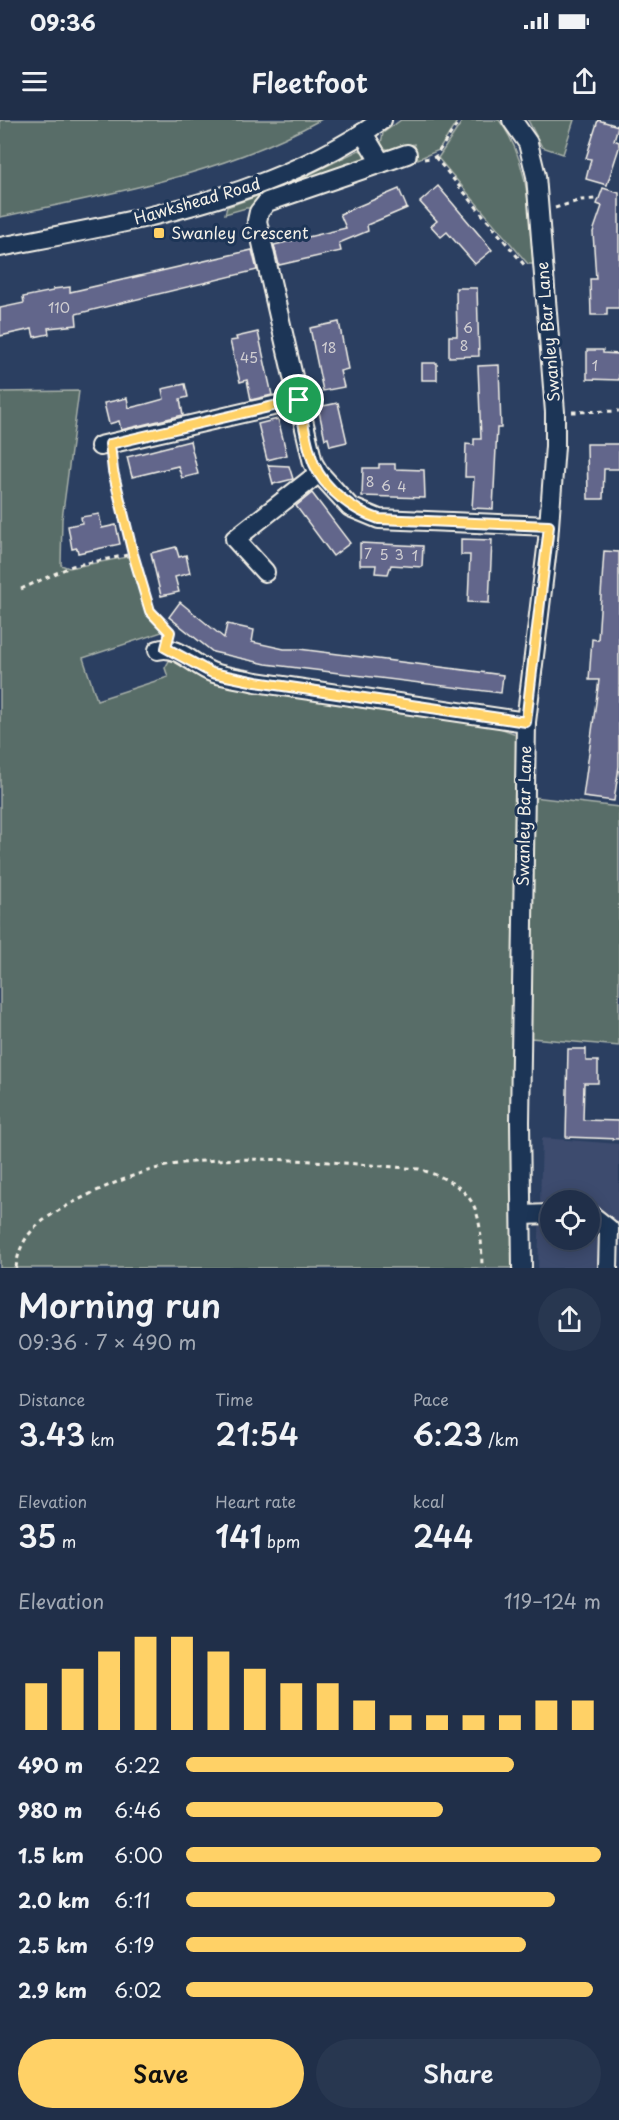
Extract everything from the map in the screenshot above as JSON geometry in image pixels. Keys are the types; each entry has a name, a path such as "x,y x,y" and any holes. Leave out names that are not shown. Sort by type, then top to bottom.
{"street":[{"name":"Hawkshead Road","path":"0,248 147,217 246,189 308,164 363,134 382,120"},
{"name":"Swanley Bar Lane","path":"512,120 528,143 536,176 555,412 549,526 526,722 520,1122 522,1268"},
{"path":"363,134 381,164"},
{"path":"407,154 267,202 259,212 257,221 313,463 319,474 350,507 379,519 549,526"},
{"path":"105,445 299,400"},
{"path":"265,572 235,539 319,474"},
{"path":"162,649 212,673 256,682 526,722"},
{"path":"522,1215 540,1214"},
{"path":"600,1222 609,1229 608,1268"}],"path":[{"path":"460,120 435,157 527,269 543,269"},
{"path":"538,209 555,208 581,200 595,199"},
{"path":"555,412 619,411"},
{"path":"105,445 150,611 170,632 162,649"},
{"path":"21,589 72,566 133,554"},
{"path":"16,1268 25,1239 35,1225 87,1196 140,1175 181,1163 259,1160 411,1168 440,1176 460,1188 473,1204 481,1222 482,1268"}],"shaded area":[{"path":"542,1138 619,1144 619,1268 538,1268 540,1203 540,1250 600,1250 600,1190 540,1190"}],"green space":[{"path":"0,120 320,120 282,139 204,169 123,191 0,217"},
{"path":"401,120 458,120 439,150 418,159 414,144 393,151 384,148 381,143 383,133"},
{"path":"463,120 499,120 509,136 517,153 526,189 535,264 528,264 438,158"},
{"path":"528,120 574,120 563,154 542,147"},
{"path":"359,150 365,153 364,160 253,208 225,214 227,207 290,184"},
{"path":"79,391 62,519 61,565 69,568 132,556 147,613 163,629 162,632 83,658 97,700 168,677 165,668 169,661 174,660 195,673 229,686 395,713 492,725 516,734 516,1265 511,1268 0,1268 0,392"},
{"path":"533,797 619,807 619,1046 531,1038"}],"building":[{"path":"598,120 618,126 614,140 619,142 619,148 607,185 586,179 591,159 586,158"},
{"path":"438,186 492,250 475,264 447,232 441,237 431,226 437,221 420,202"},
{"path":"603,188 619,193 619,308 607,308 607,315 591,315 590,279 596,279 593,232 602,206 597,204"},
{"path":"399,189 407,208 367,225 368,231 339,243 341,251 279,265 274,245 346,228 340,214"},
{"path":"252,250 257,270 76,314 77,325 48,328 49,334 34,337 32,329 0,336 0,308 24,303 23,297 70,287 70,292"},
{"path":"456,288 477,288 479,356 449,357 449,336 457,336"},
{"path":"339,322 348,369 340,371 344,387 323,391 310,328"},
{"path":"258,332 272,395 251,400 247,380 240,382 230,341 237,340 236,337"},
{"path":"587,350 603,350 603,353 619,354 619,380 587,379"},
{"path":"422,363 437,363 437,380 422,380"},
{"path":"499,365 501,428 497,428 493,509 472,508 474,477 465,477 466,444 474,445 474,439 481,439 478,366"},
{"path":"185,384 188,397 180,399 183,415 121,430 119,421 109,424 104,403 127,398 129,408 164,399 162,389"},
{"path":"338,403 347,442 330,446 328,438 325,439 318,407"},
{"path":"278,419 287,455 267,460 258,424"},
{"path":"190,441 198,474 182,478 178,466 132,477 127,457"},
{"path":"587,444 619,444 619,469 604,469 603,499 588,499"},
{"path":"379,464 395,464 395,469 424,470 425,498 362,496 363,468 379,468"},
{"path":"268,465 289,466 293,479 273,484"},
{"path":"312,493 350,543 333,556 296,506"},
{"path":"99,514 102,528 116,525 120,544 78,553 77,548 72,549 68,526 82,523 81,517"},
{"path":"461,539 492,540 489,603 468,602 470,555 461,555"},
{"path":"360,543 423,546 422,567 391,565 388,574 375,573 376,565 360,565"},
{"path":"176,547 179,557 186,555 190,573 175,577 179,592 161,596 151,553"},
{"path":"604,551 619,552 619,766 614,801 583,797 599,680 589,680 592,639 598,640"},
{"path":"180,602 224,638 227,624 254,630 252,642 284,649 503,675 501,693 266,664 213,652 169,617"},
{"path":"568,1049 586,1049 586,1061 598,1061 598,1083 584,1083 583,1120 619,1121 619,1139 566,1137"}],"place":[{"name":"Swanley Crescent","path":"159,233"}],"route":[{"path":"299,400 313,463 319,474 350,507 379,519 549,526 526,722 256,682 212,673 166,648 170,632 150,611 133,554 113,471 110,444 299,400"}]}
